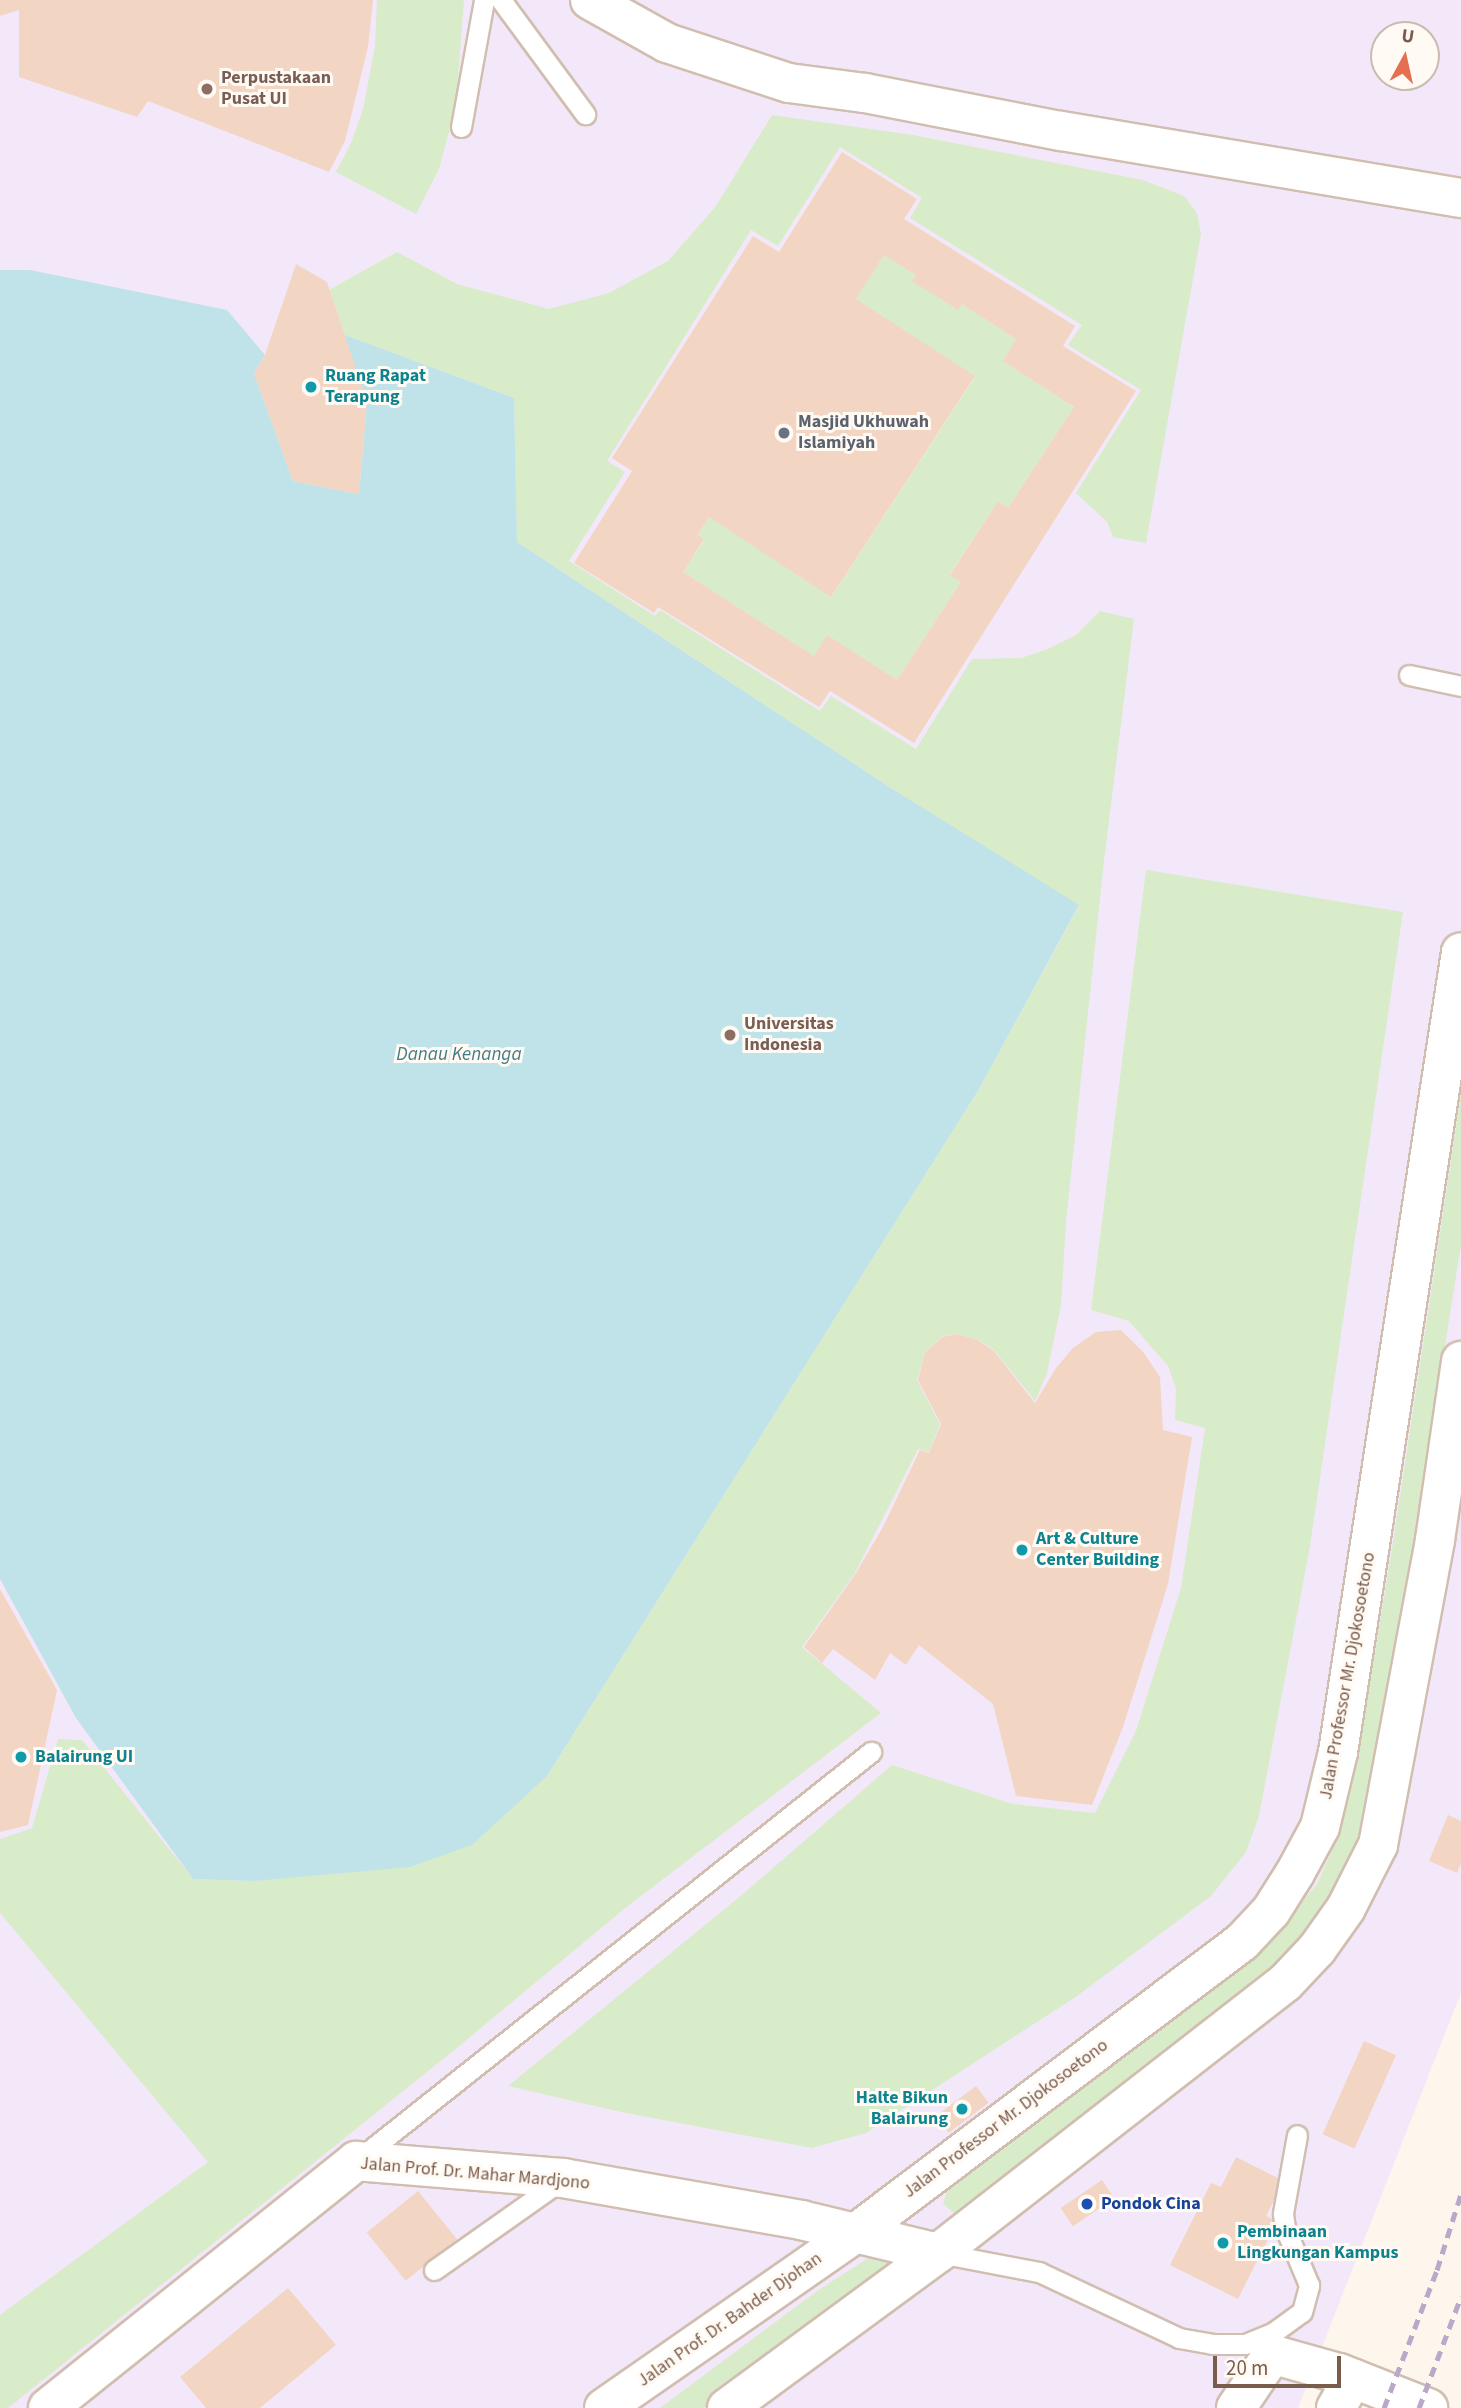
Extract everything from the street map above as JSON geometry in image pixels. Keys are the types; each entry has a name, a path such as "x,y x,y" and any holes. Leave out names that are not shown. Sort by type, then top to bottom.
{"street":[{"path":"590,0 667,43 789,83 865,93 1074,133 1461,198"},
{"name":"Jalan Professor Mr. Djokosoetono","path":"857,2232 1242,1942 1271,1910 1320,1827 1338,1752 1374,1535 1461,952"},
{"path":"727,2408 938,2253 1285,1983 1317,1949 1346,1908 1378,1845 1435,1540 1461,1361"},
{"name":"Jalan Prof. Dr. Mahar Mardjono","path":"48,2408 356,2161 563,2178 857,2232 938,2253"},
{"name":"Jalan Prof. Dr. Bahder Djohan","path":"604,2408 857,2232"},
{"path":"1236,2408 1268,2361 1278,2356 1344,2393 1428,2408"}],"lane":[{"path":"461,127 484,0"},
{"path":"501,0 585,114"},
{"path":"1409,675 1461,686"},
{"path":"356,2161 872,1752"},
{"path":"938,2253 1040,2272 1179,2338 1212,2344 1245,2344 1274,2332 1302,2312 1309,2285 1285,2228 1283,2213 1297,2134"},
{"path":"434,2270 563,2178"}],"shaded area":[{"name":"Universitas Indonesia","path":"0,0 1461,0 1461,1993 1298,2408 0,2408"}],"green space":[{"path":"377,0 464,0 456,106 439,169 416,214 336,172 351,143 363,109 375,47"},
{"path":"772,115 913,135 1143,180 1184,196 1197,213 1201,234 1146,543 1113,537 1107,522 1076,493 1141,390 1068,345 1082,325 910,218 922,198 840,147 778,246 751,230 607,461 625,472 569,561 655,616 660,610 820,711 831,696 916,749 972,659 1021,658 1048,649 1076,635 1100,611 1134,619 1104,861 1066,1222 1061,1305 1047,1373 1035,1401 994,1350 979,1340 957,1334 942,1336 925,1353 917,1380 940,1424 929,1452 918,1449 855,1573 802,1647 881,1713 629,1905 458,2047 8,2408 0,2408 0,2315 208,2162 0,1913 0,1839 32,1828 58,1739 82,1740 193,1879 254,1881 324,1872 547,1776 979,1089 1079,906 891,788 517,542 514,398 337,332 325,292 397,252 457,284 549,309 609,293 668,261 716,206"},
{"path":"884,255 916,275 913,281 958,310 962,304 1016,339 1003,361 1074,407 1008,508 998,501 950,574 961,582 897,680 827,636 814,656 683,572 704,540 697,535 709,517 832,596 975,377 856,299"},
{"path":"1146,870 1403,912 1310,1546 1259,1816 1246,1852 1211,1896 1077,1996 866,2133 812,2148 621,2112 508,2086 743,1894 892,1765 1013,1804 1095,1813 1136,1731 1181,1588 1205,1428 1175,1420 1176,1389 1168,1366 1129,1321 1091,1310"},
{"path":"1461,1094 1461,1244 1380,1757 1361,1836 1333,1896 1304,1940 1273,1972 961,2212 954,2213 943,2204 947,2191 1258,1955 1317,1884 1341,1830 1358,1756"},
{"path":"876,2253 889,2255 892,2265 704,2408 660,2408 817,2291"}],"water":[{"name":"Danau Kenanga","path":"0,270 30,270 227,310 265,355 254,373 293,481 359,494 367,402 337,332 514,398 517,542 891,788 1079,905 979,1089 547,1776 472,1845 410,1867 254,1881 193,1879 76,1718 0,1579"}],"building":[{"name":"Perpustakaan Pusat UI","path":"0,0 373,0 368,47 345,141 329,172 148,101 137,117 19,77 19,10 0,16"},
{"name":"Masjid Ukhuwah Islamiyah","path":"842,152 917,199 904,219 1075,326 1063,346 1136,391 914,743 830,691 819,707 658,607 654,613 574,563 632,471 612,458 753,236 779,252","holes":["884,255 916,275 912,281 958,310 962,304 1016,339 1003,361 1074,407 1008,508 998,501 950,575 961,582 897,680 827,635 814,656 683,572 704,539 697,535 709,517 831,597 975,376 856,299"]},
{"name":"Ruang Rapat Terapung","path":"296,264 327,282 367,402 359,494 293,481 254,373 265,355"},
{"name":"Art & Culture Center Building","path":"1121,1330 1144,1353 1160,1377 1163,1430 1192,1437 1168,1584 1123,1727 1092,1805 1016,1796 993,1704 919,1645 906,1665 890,1653 875,1680 833,1649 822,1663 804,1647 856,1573 883,1527 920,1450 929,1453 941,1424 918,1380 925,1353 942,1337 957,1334 978,1340 994,1351 1035,1403 1056,1368 1073,1348 1096,1332"},
{"name":"Balairung UI","path":"0,1589 57,1690 28,1825 0,1832"},
{"path":"1448,1815 1461,1821 1461,1863 1457,1873 1429,1861"},
{"path":"1364,2041 1396,2055 1354,2148 1323,2134"},
{"name":"Halte Bikun Balairung","path":"976,2086 989,2103 949,2133 936,2116"},
{"name":"Pembinaan Lingkungan Kampus","path":"1236,2157 1284,2181 1266,2216 1277,2221 1238,2299 1170,2265 1211,2183 1221,2187"},
{"path":"1102,2180 1114,2198 1073,2226 1061,2208"},
{"path":"418,2191 457,2239 406,2281 367,2233"},
{"path":"288,2288 336,2345 260,2408 206,2408 180,2377"}],"railway":[{"path":"1384,2408 1437,2270 1461,2194"},
{"path":"1419,2408 1461,2297"}],"place":[{"name":"Perpustakaan Pusat UI","path":"207,89"},
{"name":"Ruang Rapat Terapung","path":"311,387"},
{"name":"Masjid Ukhuwah Islamiyah","path":"784,433"},
{"name":"Universitas Indonesia","path":"730,1035"},
{"name":"Art & Culture Center Building","path":"1022,1550"},
{"name":"Balairung UI","path":"21,1757"},
{"name":"Halte Bikun Balairung","path":"962,2109"},
{"name":"Pondok Cina","path":"1087,2204"},
{"name":"Pembinaan Lingkungan Kampus","path":"1223,2243"}]}
